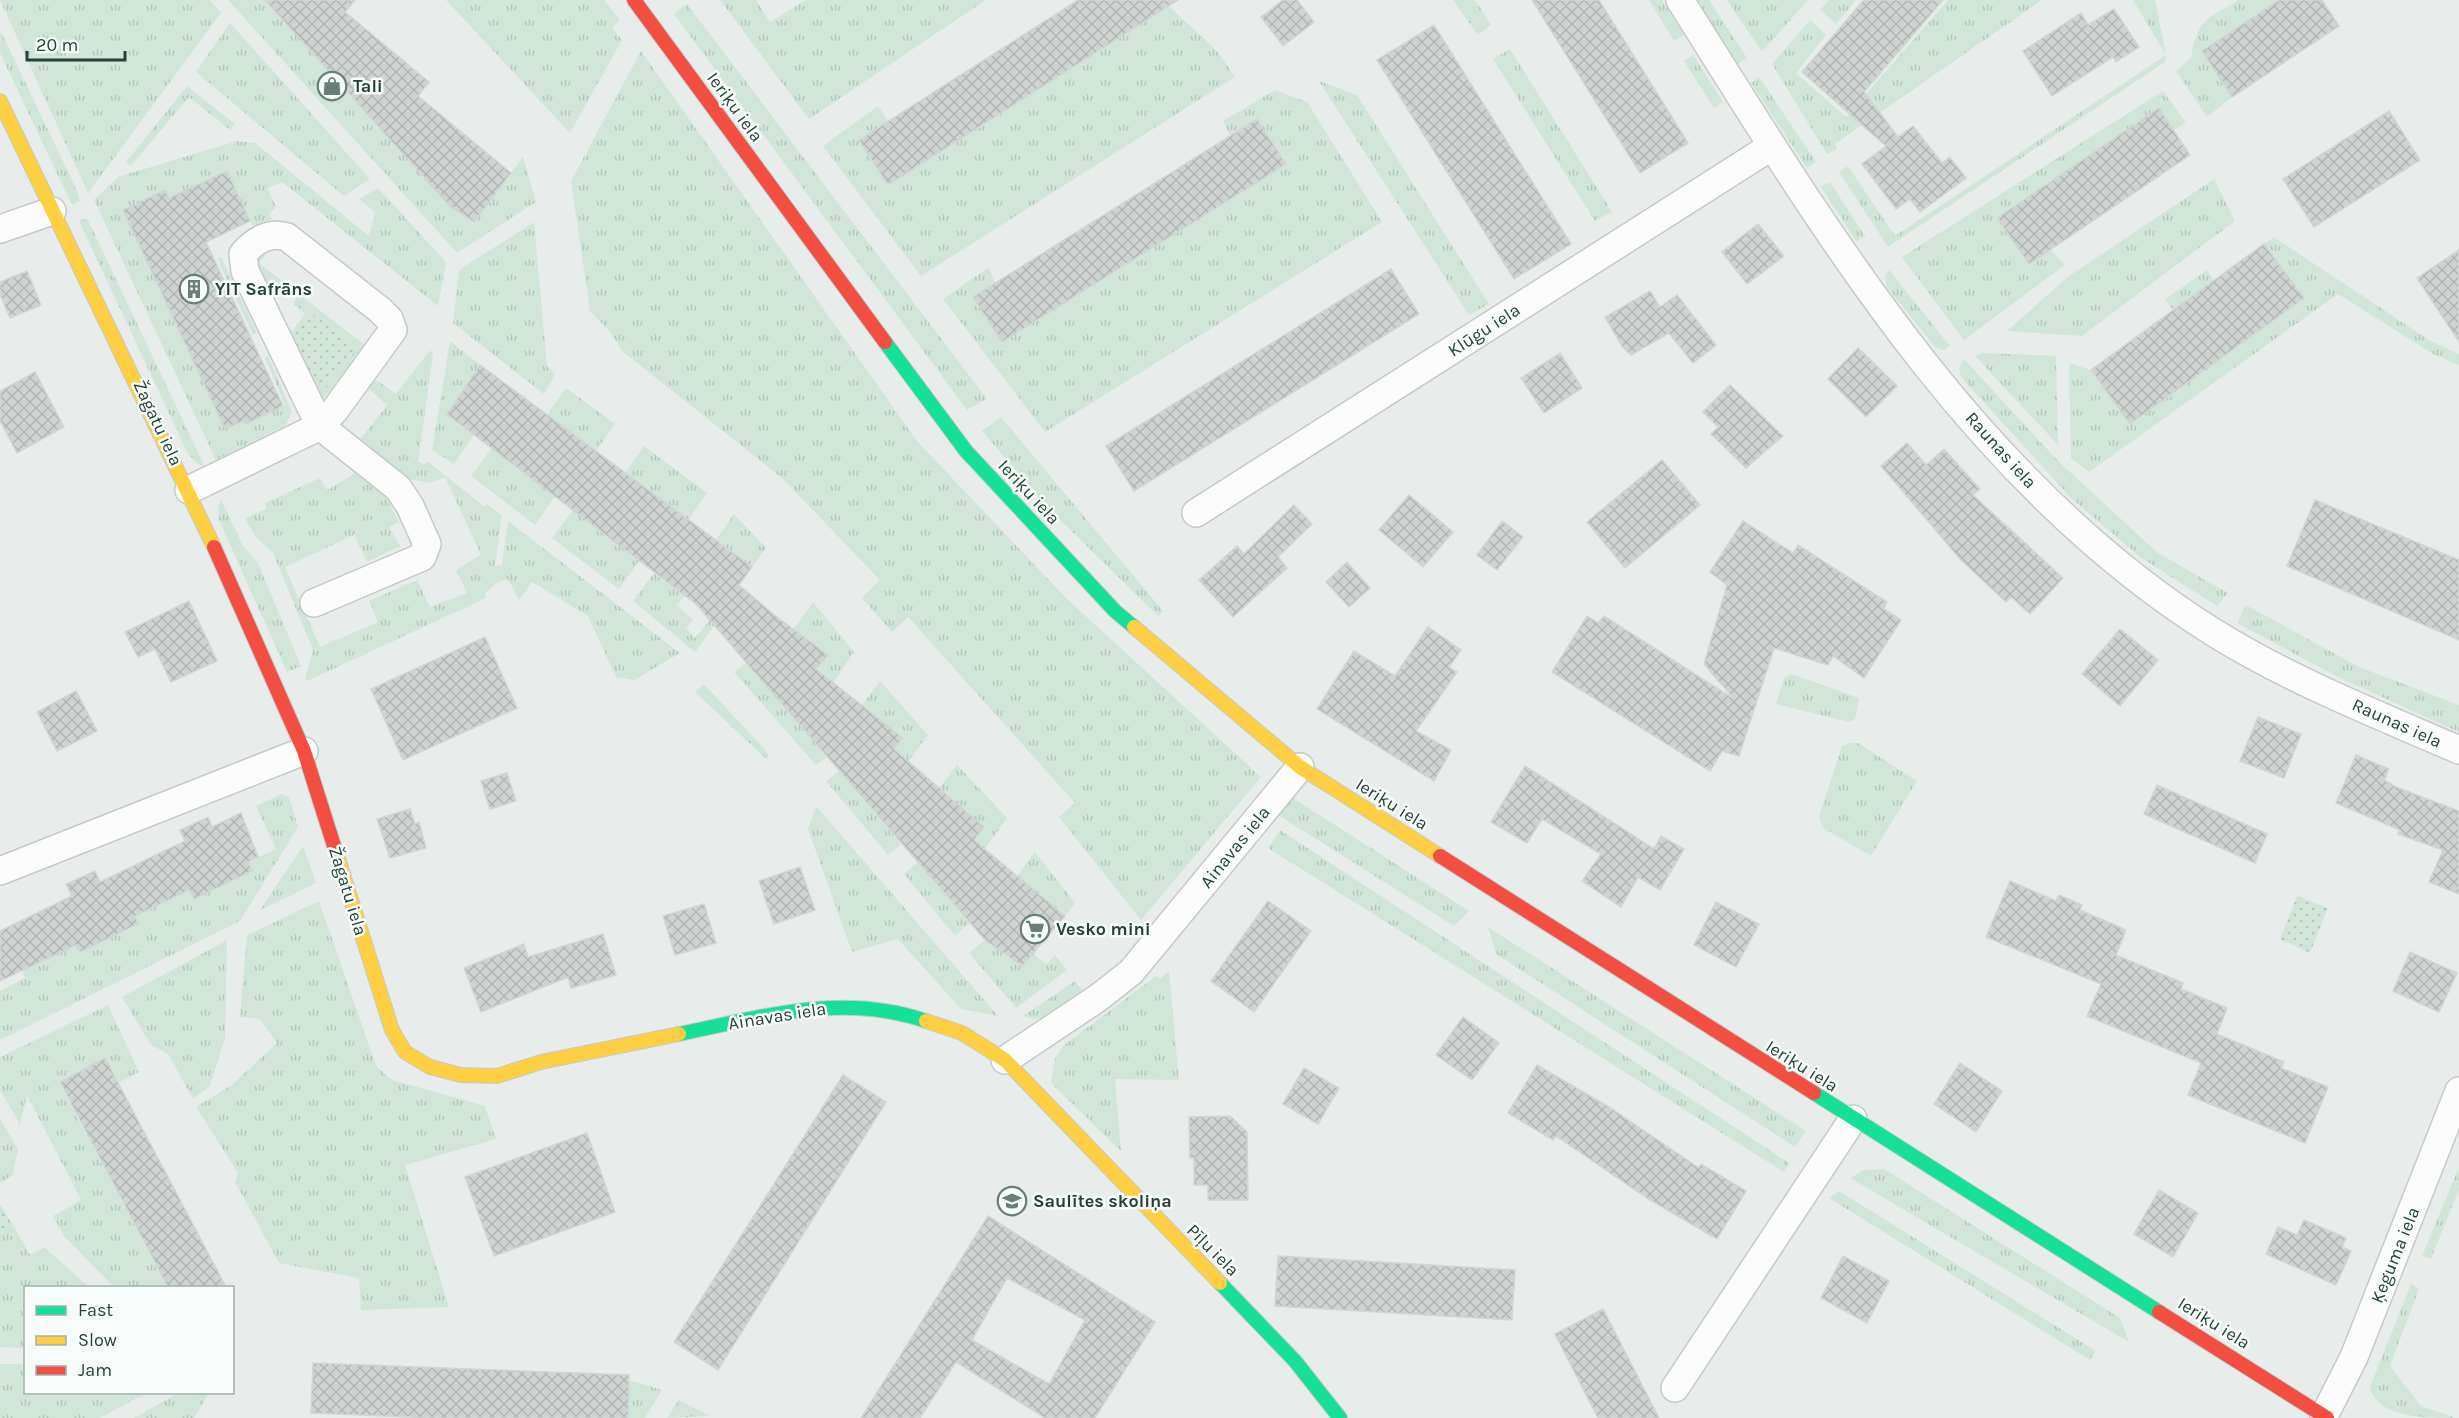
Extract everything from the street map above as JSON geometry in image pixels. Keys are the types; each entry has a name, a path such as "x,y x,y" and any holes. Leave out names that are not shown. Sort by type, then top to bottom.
{"street":[{"name":"Ieriķu iela","path":"634,0 966,451 1115,611 1300,767 2326,1417"},
{"name":"Raunas iela","path":"1680,0 1772,146 1853,266 1936,378 2045,499 2144,584 2214,633 2296,678 2459,750"},
{"name":"Žagatu iela","path":"0,101 189,490 304,751 392,1030"},
{"name":"Klūgu iela","path":"1196,513 1772,146"},
{"path":"0,230 52,210"},
{"path":"189,490 320,426 335,410 393,330 389,319 381,310 287,237 272,235 250,245 243,254 245,271 320,426 398,488 410,506 428,544 422,557 314,603"},
{"path":"0,871 304,751"},
{"name":"Ainavas iela","path":"392,1030 405,1052 430,1067 461,1075 496,1076 541,1062 809,1007 859,1007 907,1014 962,1033 1005,1060 1098,998 1131,972 1300,767"},
{"name":"Pīļu iela","path":"1005,1060 1295,1361 1340,1418"},
{"name":"Ķeguma iela","path":"2326,1417 2354,1358 2459,1091"},
{"path":"1675,1388 1853,1119"}],"green space":[{"path":"0,0 210,0 221,13 88,193"},
{"path":"228,0 265,0 449,205 474,222 523,157 536,202 457,253"},
{"path":"446,0 604,0 620,20 612,27 622,40 570,133"},
{"path":"720,0 756,0 770,22 806,0 986,0 809,119"},
{"path":"1453,0 1475,0 1491,25 1478,35"},
{"path":"1649,0 1662,0 1684,35 1674,41"},
{"path":"1695,0 1709,0 1747,58 1737,65"},
{"path":"1727,0 1808,0 1762,52"},
{"path":"1829,0 1856,0 1836,24 1820,10"},
{"path":"1948,0 2042,0 1835,144 1837,149 1827,154 1772,64 1810,20 1826,35 1796,73 1846,117"},
{"path":"2133,0 2155,0 2166,55"},
{"path":"2239,0 2279,0 2202,51 2232,97 2207,117 2176,71 2191,58 2197,35 2205,22"},
{"path":"687,4 987,399 967,410 674,14"},
{"path":"1169,6 1217,51 1235,77 921,276 823,146 878,106 888,121 859,140 889,185"},
{"path":"230,23 370,179 344,196 196,72"},
{"path":"0,30 74,184 80,201 72,205 0,53"},
{"path":"1510,49 1612,212 1595,221 1493,59"},
{"path":"641,51 917,441 1065,597 1261,777 1141,920 1059,817 1075,803 908,617 892,632 862,598 880,580 782,478 622,351 611,333 590,311 571,181"},
{"path":"1693,55 1723,102 1714,108 1684,61"},
{"path":"2166,55 2165,62 1888,247 1839,172 1848,166 1895,236"},
{"path":"1759,77 1816,162 1807,168 1751,83"},
{"path":"1319,81 1357,95 1489,304 1469,315"},
{"path":"187,86 235,124 230,130 189,97 131,166 126,162"},
{"path":"1275,90 1307,102 1382,222 1045,432 943,299 989,267 995,283 973,297 1002,342 1285,165 1257,119 1230,135 1223,121"},
{"path":"2163,91 2186,123 2173,130 2159,108 1998,217 2028,263 2050,249 2065,265 1964,340 1902,257"},
{"path":"237,141 255,143 369,236 375,212 359,199 378,188 446,262 438,306 282,182 267,188 276,207 269,215 273,219 254,228 227,172 169,198 165,190 123,210 225,428 243,421 246,424 285,405 265,358 268,356 292,412 286,425 216,460 94,200 118,177"},
{"path":"2214,179 2235,221 2082,336 2007,331 2069,276"},
{"path":"1830,182 1865,236 1856,241 1821,187"},
{"path":"87,218 205,467 195,462 187,452 79,221"},
{"path":"534,222 547,366 555,375 544,394 453,323 459,270"},
{"path":"2274,237 2429,340 2459,354 2459,365 2433,354 2338,294 2089,472 2071,458 2069,363 2091,370 2131,424 2304,298 2264,244"},
{"path":"275,243 259,263 366,346 324,398 317,397 311,391 279,323 281,321 292,331 289,336 312,385 322,393 357,348 309,311 305,314 293,303 296,299 271,279 265,284 259,279 254,268 253,256"},
{"path":"221,257 257,333 253,335 217,258"},
{"path":"1889,270 1950,346 1944,350 1936,348 1887,287 1885,276"},
{"path":"2207,270 2214,280 2173,310 2165,299"},
{"path":"308,310 357,348 322,393 312,385 289,335"},
{"path":"450,341 480,365 447,414 474,435 454,464 432,450"},
{"path":"430,350 433,354 418,462 425,464 427,461 485,507 487,504 502,515 495,566 502,565 508,521 680,653 634,680 616,677 588,616 532,582 519,600 508,579 498,582 485,593 486,598 307,681 305,679 313,650 273,553 255,536 245,518 266,509 265,503 320,478 327,490 360,471 383,492 399,522 389,527 400,546 367,562 354,535 285,567 320,647 378,622 369,601 417,580 430,607 467,593 456,570 481,555 445,477 430,483 408,479 360,440 387,405 369,389 374,381 378,381 396,394"},
{"path":"1982,353 2056,356 2058,445 1975,356"},
{"path":"1964,359 2059,462 2158,553 2228,593 2217,606 2140,557 2071,498 1961,377 1959,368"},
{"path":"566,388 615,424 596,451 547,415"},
{"path":"1001,417 1163,611 1158,616 1050,510 982,431"},
{"path":"644,446 707,493 688,520 625,473"},
{"path":"492,448 555,496 535,525 471,476"},
{"path":"221,499 243,546 258,563 301,666 287,672 219,520 218,508"},
{"path":"573,510 639,561 619,589 552,538"},
{"path":"734,514 766,548 752,567 716,540"},
{"path":"654,573 685,596 677,605 693,620 686,629 695,638 710,620 715,625 695,652 633,601"},
{"path":"813,602 854,652 834,682 817,669 828,655 794,629"},
{"path":"2246,605 2359,667 2459,705 2459,732 2338,677 2237,623"},
{"path":"747,662 827,757 816,765 734,672"},
{"path":"1792,674 1859,698 1855,719 1849,722 1776,704 1784,678"},
{"path":"880,681 928,735 908,762 893,750 903,737 862,705"},
{"path":"704,684 769,754 766,759 695,692"},
{"path":"1858,743 1917,781 1871,856 1823,828 1819,817 1842,746"},
{"path":"957,765 1007,818 984,850 973,841 939,788"},
{"path":"839,771 901,844 888,855 826,781"},
{"path":"282,794 289,797 298,827 240,921 0,1040 0,991 25,978 22,970 76,945 80,952 138,925 135,916 189,890 194,899 251,871 248,862 276,849 256,806"},
{"path":"1293,798 1469,911 1454,926 1278,815"},
{"path":"816,806 998,1016 961,1009 898,939 852,952 808,829"},
{"path":"1280,830 1789,1163 1784,1172 1268,848"},
{"path":"303,846 316,883 260,910"},
{"path":"1035,852 1075,903 1065,916 1017,876"},
{"path":"918,862 970,923 955,936 904,874"},
{"path":"2297,896 2328,908 2310,953 2280,939"},
{"path":"319,901 376,1066 392,1080 485,1106 496,1139 405,1165 449,1307 361,1310 359,1278 279,1263 235,1182 238,1173 196,1107 232,1085 277,1043 260,1019 240,1017 247,935"},
{"path":"1488,927 1806,1131 1795,1147 1496,954"},
{"path":"227,940 225,1038 210,1086 193,1099 168,1054 151,1045 122,997"},
{"path":"985,940 1022,966 1032,953 1046,964 1055,955 1067,970 1016,1008 969,953"},
{"path":"1169,971 1179,1080 1115,1079 1121,1151 1051,1083 1055,1059 1063,1046 1156,976 1160,979"},
{"path":"1075,981 1086,996 1049,1017 1023,1016"},
{"path":"108,1005 139,1072 118,1083 105,1059 59,1083 166,1286 113,1286 64,1236 53,1216 81,1200 27,1095 20,1125 0,1089 0,1057"},
{"path":"0,1119 18,1149 13,1175 0,1183"},
{"path":"2459,1167 2459,1189 2431,1259 2422,1256"},
{"path":"1884,1169 2120,1318 2129,1342 1850,1178 1864,1170"},
{"path":"1839,1191 2096,1351 2090,1360 1829,1198"},
{"path":"0,1204 13,1225 0,1233"},
{"path":"13,1225 30,1255 44,1247 88,1286 24,1286 24,1348 0,1347 0,1233"},
{"path":"2411,1284 2419,1289 2390,1366 2421,1406 2456,1418 2430,1418 2392,1410 2382,1405 2374,1397 2370,1387"},
{"path":"0,1364 24,1364 24,1394 144,1394 100,1418 0,1418"},
{"path":"629,1380 662,1390 645,1418 626,1418"},
{"path":"177,1394 208,1394 194,1418 134,1418"},
{"path":"679,1400 711,1416 667,1418"}],"building":[{"path":"265,0 355,0 345,12 429,82 418,96 511,173 474,222 449,205"},
{"path":"1078,0 1178,0 888,185 859,140"},
{"path":"1283,0 1297,0 1314,22 1283,46 1261,17"},
{"path":"1532,0 1599,0 1688,143 1640,173"},
{"path":"1864,0 1943,0 1864,92 1898,137 1913,126 1942,163 1950,157 1966,178 1920,212 1910,199 1896,209 1862,164 1886,146 1802,72"},
{"path":"2279,0 2322,0 2339,26 2232,97 2202,51"},
{"path":"2114,9 2139,47 2116,62 2113,57 2052,96 2023,51 2081,13 2088,25"},
{"path":"1434,25 1571,244 1514,279 1377,60"},
{"path":"2159,108 2190,155 2029,264 1997,218"},
{"path":"2389,111 2420,160 2314,227 2283,179"},
{"path":"1257,119 1286,164 1002,342 973,297"},
{"name":"YIT Safrāns","path":"227,171 250,221 206,242 283,406 246,424 243,421 225,429 123,210 165,190 169,198"},
{"path":"1758,224 1784,256 1747,284 1722,252"},
{"path":"2264,244 2304,298 2130,424 2091,370"},
{"path":"2459,250 2459,342 2417,278"},
{"path":"1391,269 1419,314 1134,491 1106,446"},
{"path":"27,271 41,305 10,318 0,294 0,282"},
{"path":"1650,291 1660,307 1677,295 1716,345 1693,363 1669,333 1631,355 1622,346 1605,317"},
{"path":"1858,348 1897,386 1866,417 1828,379"},
{"path":"1560,353 1582,388 1544,413 1521,378"},
{"path":"480,365 752,567 739,585 828,655 816,669 903,738 894,749 984,827 974,840 1065,916 1022,966 985,940 696,604 447,414"},
{"path":"35,372 64,427 17,453 0,421 0,391"},
{"path":"1730,385 1783,436 1746,468 1711,434 1718,427 1703,412"},
{"path":"1907,443 1926,465 1944,449 1980,489 1973,495 2063,578 2030,614 2011,597 2006,602 1961,560 1881,466"},
{"path":"1662,460 1700,505 1625,568 1587,522"},
{"path":"1409,495 1453,532 1423,567 1379,530"},
{"path":"2315,500 2459,560 2459,640 2287,566"},
{"path":"1294,505 1312,524 1278,557 1287,568 1233,617 1199,580 1237,546 1244,554"},
{"path":"1502,521 1523,537 1497,570 1477,555"},
{"path":"1743,521 1793,553 1798,545 1887,602 1884,609 1901,620 1864,678 1833,656 1828,665 1774,648 1739,756 1722,751 1710,771 1552,672 1587,616 1598,623 1604,616 1734,699 1704,664 1727,585 1710,572"},
{"path":"1347,562 1370,588 1349,607 1326,582"},
{"path":"189,601 217,661 171,682 155,649 138,657 125,632"},
{"path":"1428,627 1461,650 1449,667 1457,672 1416,731 1451,750 1434,781 1317,709 1354,651 1395,676"},
{"path":"2120,629 2158,660 2120,706 2082,674"},
{"path":"485,637 517,708 403,760 371,689"},
{"path":"76,691 97,731 57,751 37,712"},
{"path":"2258,717 2301,734 2284,778 2240,761"},
{"path":"2356,755 2389,769 2384,780 2396,787 2459,811 2459,894 2429,882 2443,850 2398,834 2400,830 2336,803"},
{"path":"1525,766 1654,849 1661,836 1684,849 1660,890 1638,877 1621,907 1582,881 1601,854 1542,819 1527,843 1491,822"},
{"path":"507,773 516,801 490,809 481,781"},
{"path":"2157,785 2267,834 2255,863 2144,814"},
{"path":"410,809 415,824 419,822 426,848 390,858 377,819"},
{"path":"241,813 258,857 248,862 252,871 194,899 189,890 135,916 138,924 80,952 76,945 0,981 0,931 72,896 66,884 95,871 100,882 185,841 180,830 208,817 212,827"},
{"path":"800,867 815,910 774,924 759,881"},
{"path":"2010,881 2056,901 2059,895 2082,905 2080,910 2126,930 2116,955 2183,983 2181,989 2227,1008 2217,1034 2284,1062 2281,1068 2328,1087 2305,1143 2188,1095 2201,1063 2087,1016 2101,984 1986,937"},
{"path":"1268,901 1311,931 1254,1012 1211,981"},
{"path":"1716,902 1759,924 1736,967 1694,945"},
{"path":"704,904 716,943 675,955 663,916"},
{"path":"603,934 616,975 571,988 568,977 481,1012 464,968 524,944 528,957"},
{"path":"2410,952 2457,973 2439,1012 2393,991"},
{"path":"1463,1017 1499,1043 1472,1080 1436,1055"},
{"path":"105,1058 225,1286 167,1286 60,1082"},
{"path":"1960,1063 2002,1091 1976,1132 1934,1104"},
{"path":"1537,1065 1609,1107 1699,1168 1701,1164 1746,1191 1717,1239 1650,1200 1556,1136 1553,1140 1508,1113"},
{"path":"1304,1068 1339,1088 1318,1124 1283,1104"},
{"path":"843,1075 886,1102 718,1370 674,1342"},
{"path":"1230,1116 1247,1132 1248,1200 1208,1200 1208,1185 1194,1185 1194,1158 1190,1158 1189,1117"},
{"path":"587,1133 615,1212 494,1256 465,1177"},
{"path":"2159,1190 2198,1213 2173,1257 2134,1234"},
{"path":"988,1216 1155,1322 1095,1418 1045,1418 956,1362 920,1418 861,1418","holes":["1007,1278 1085,1320 1049,1384 972,1340"]},
{"path":"2304,1220 2346,1238 2342,1247 2351,1251 2336,1285 2266,1254 2278,1227 2297,1235"},
{"path":"1278,1256 1515,1270 1512,1320 1275,1306"},
{"path":"1843,1256 1889,1281 1867,1323 1821,1298"},
{"path":"1603,1309 1659,1418 1598,1418 1555,1334"},
{"path":"313,1363 629,1375 628,1418 435,1418 311,1413"}],"traffic: fast":[{"path":"885,342 966,451 1115,611 1134,627"},
{"path":"679,1034 771,1015 833,1008 864,1008 926,1021"},
{"path":"1814,1093 2159,1312"},
{"path":"1220,1283 1295,1361 1340,1418"}],"traffic: slow":[{"path":"0,101 214,547"},
{"path":"1134,627 1300,767 1440,856"},
{"path":"335,849 392,1030 405,1052 430,1067 461,1075 497,1076 541,1062 679,1034"},
{"path":"926,1021 962,1033 1005,1060 1220,1283"}],"traffic: jam":[{"path":"634,0 885,342"},
{"path":"214,547 304,751 335,849"},
{"path":"1440,856 1814,1093"},
{"path":"2159,1312 2327,1418"}],"place":[{"name":"Tali","path":"332,86"},
{"name":"YIT Safrāns","path":"194,289"},
{"name":"Vesko mini","path":"1035,929"},
{"name":"Saulītes skoliņa","path":"1012,1201"}]}
